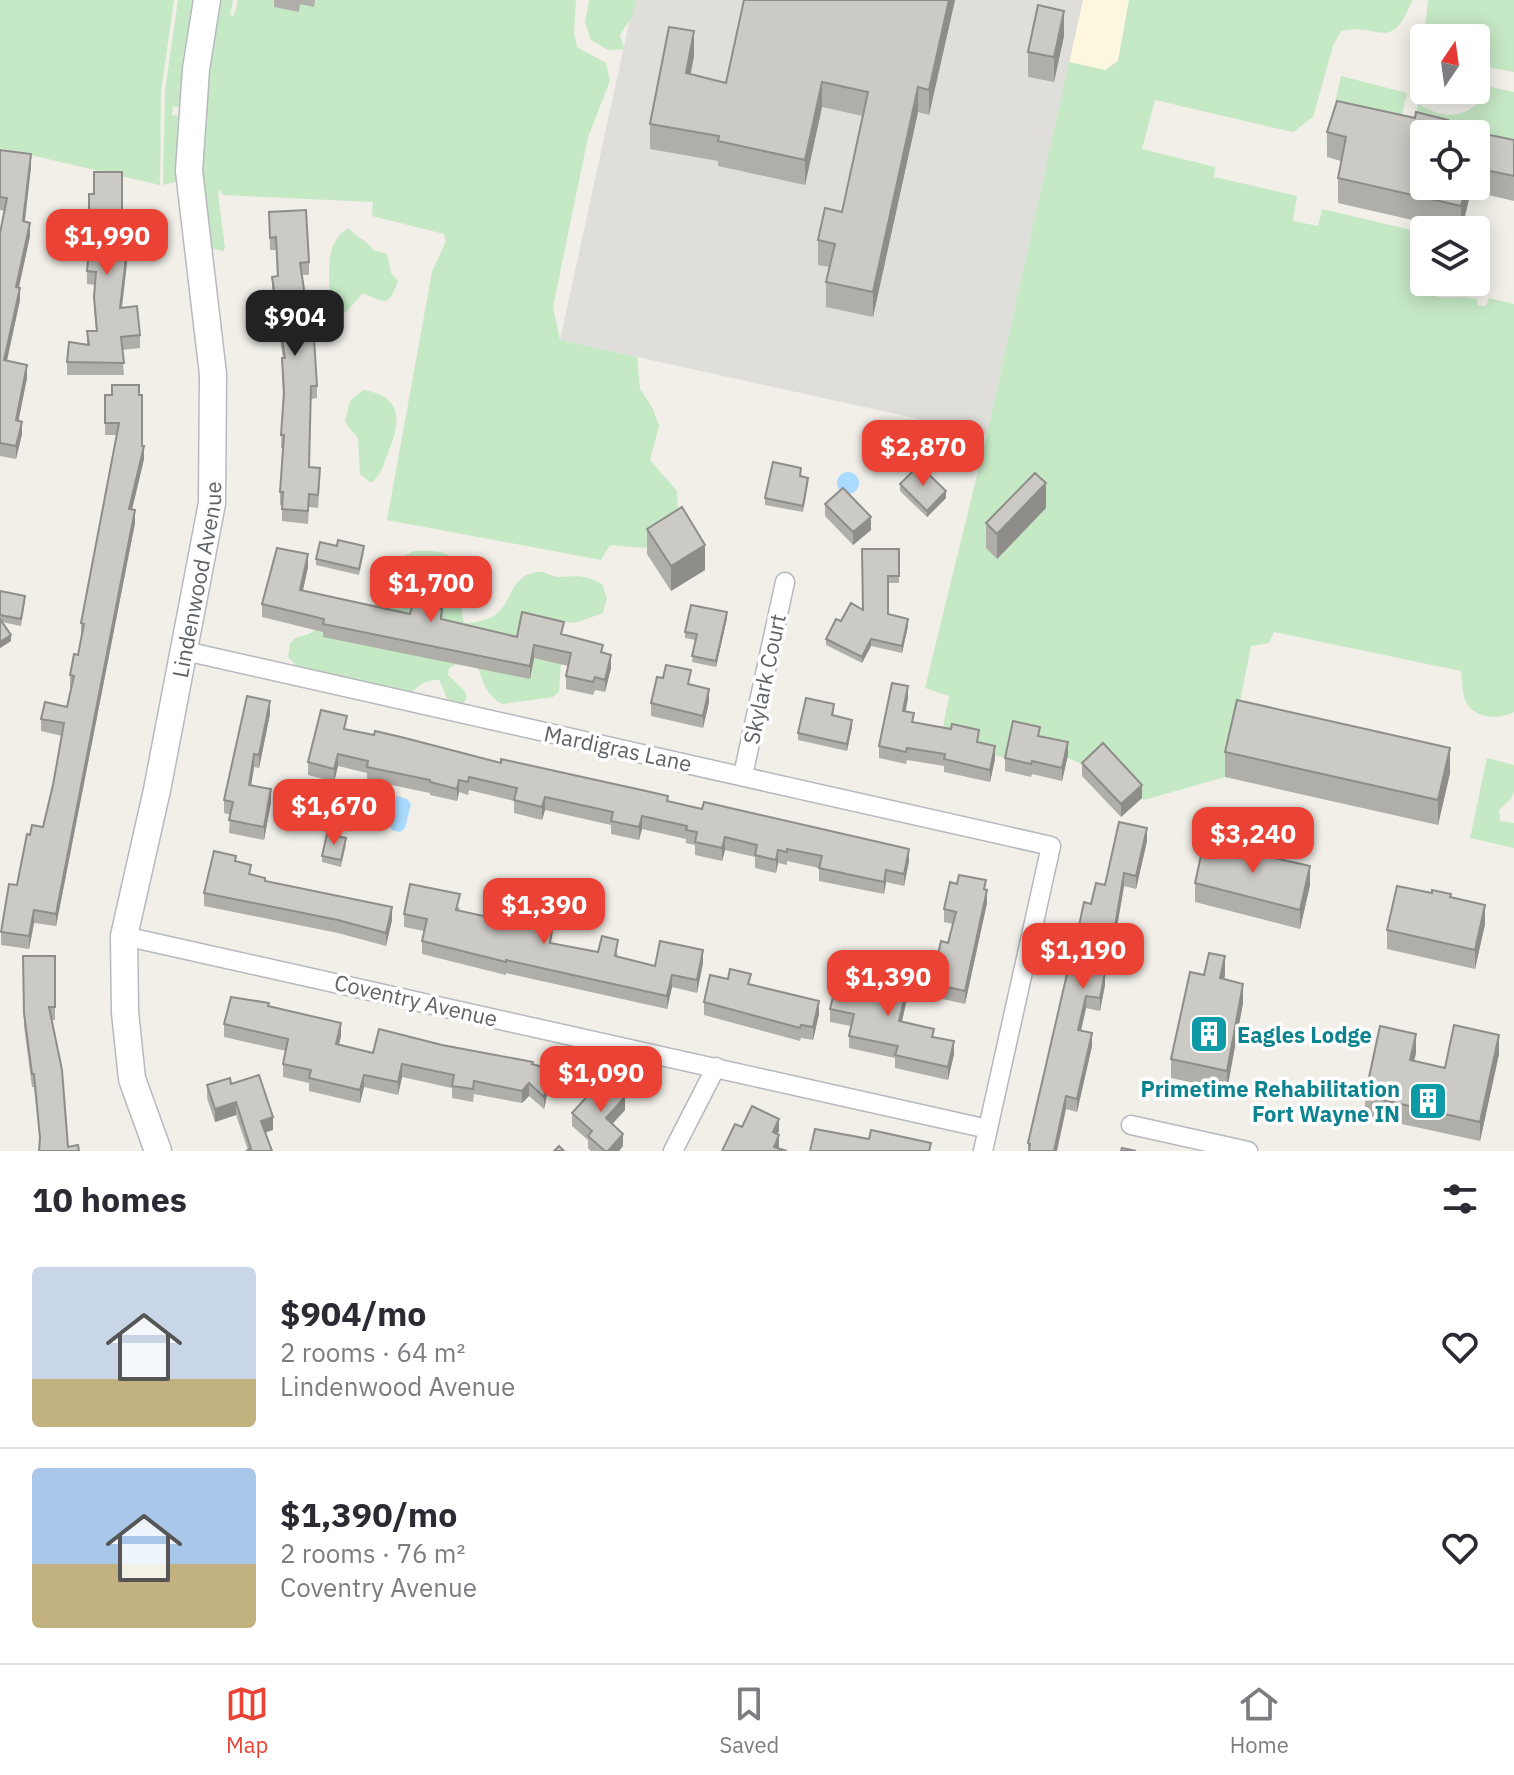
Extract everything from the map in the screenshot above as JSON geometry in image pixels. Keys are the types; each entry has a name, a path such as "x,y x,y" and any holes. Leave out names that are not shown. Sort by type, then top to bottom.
{"street":[{"name":"Lindenwood Avenue","path":"158,1151 132,1079 125,1012 124,936 185,651 206,540 213,477 213,374 189,171 196,69 207,0"},
{"name":"Skylark Court","path":"743,775 785,582"},
{"name":"Mardigras Lane","path":"185,651 1051,846 988,1129"},
{"name":"Coventry Avenue","path":"124,936 988,1129"},
{"path":"673,1151 716,1067"},
{"path":"1131,1125 1248,1151"},
{"path":"983,1151 988,1129"}],"shaded area":[{"path":"634,0 1083,0 987,434 560,340"},
{"path":"1083,0 1129,0 1118,61 1105,70 1069,62"}],"green space":[{"path":"0,0 174,0 161,92 160,185 0,148"},
{"path":"178,0 194,0 183,55 179,107 173,107 172,115 179,116 178,181 163,185 165,90"},
{"path":"218,0 233,0 230,15 234,16 238,0 576,0 574,33 577,47 606,63 610,81 588,137 553,307 560,340 637,357 640,389 653,409 659,426 650,460 677,491 679,533 645,548 610,545 601,560 387,520 432,272 446,241 444,234 372,216 373,202 223,195 220,190 225,248 223,251 209,248 202,167 208,64"},
{"path":"589,0 636,0 632,17 620,35 624,49 608,50 591,40 585,22"},
{"path":"1129,0 1412,0 1404,17 1390,32 1341,31 1333,46 1313,117 1293,132 1155,100 1142,149 1215,167 1214,177 1297,196 1293,221 1318,226 1322,209 1410,230 1410,296 1471,298 1477,299 1478,305 1486,306 1489,298 1514,304 1514,712 1492,717 1472,709 1464,697 1461,671 1274,632 1269,643 1251,646 1225,777 1144,800 1103,758 1091,768 1068,758 1068,754 1011,759 940,743 949,696 925,688 987,434 1069,62 1105,70 1118,61"},
{"path":"1428,0 1514,0 1514,72 1490,68 1490,24 1425,24"},
{"path":"1341,76 1407,93 1396,139 1326,143"},
{"path":"1490,88 1514,92 1514,151 1490,140 1490,120 1414,120 1418,104 1449,115 1467,111 1477,104 1490,104"},
{"path":"349,228 373,250 387,254 391,273 398,281 392,296 386,301 363,293 346,312 337,310 329,302 329,271 335,242"},
{"path":"363,390 384,397 394,408 396,416 394,435 385,461 371,483 360,474 358,438 345,422 350,401"},
{"path":"414,551 439,552 453,560 459,576 464,623 494,616 517,583 536,572 557,577 581,577 602,584 607,598 603,613 575,623 554,621 561,663 559,692 553,697 503,704 489,693 476,664 462,662 449,668 448,675 464,690 467,698 457,708 449,702 439,680 422,684 409,696 298,668 288,657 290,643 295,638 378,603 400,558"},
{"path":"1487,758 1514,765 1514,792 1499,810 1500,821 1514,823 1514,848 1470,838"}],"water":[{"path":"848,472 856,475 859,483 856,491 848,494 840,491 837,483 840,475"},
{"path":"397,796 411,804 405,828 400,832 392,830 388,821 390,808"}],"building":[{"path":"744,0 949,0 929,90 918,87 873,292 826,282 835,244 818,240 825,208 842,212 868,92 822,82 805,160 718,141 719,136 650,124 669,27 694,31 686,73 726,83"},
{"path":"1038,5 1064,11 1054,57 1028,52"},
{"path":"1337,101 1415,118 1416,112 1448,120 1410,120 1410,194 1338,178 1346,137 1327,132"},
{"path":"1490,135 1514,140 1514,176 1490,171"},
{"path":"0,150 31,154 23,221 30,223 4,360 27,365 16,420 22,422 16,446 0,443 0,233 7,198 0,197"},
{"path":"94,172 122,172 122,241 128,241 120,308 137,306 140,335 121,337 124,363 67,362 69,342 89,345 87,331 97,331 94,297 96,272 87,271 95,214 89,214 89,194 94,194"},
{"path":"1435,200 1462,200 1461,206"},
{"path":"306,210 309,262 300,263 314,339 317,386 311,386 309,467 320,468 318,495 309,494 308,511 282,509 282,358 285,358 272,277 278,276 276,237 270,238 269,212"},
{"path":"112,385 139,385 144,446 129,509 135,510 56,914 34,910 29,936 1,932 9,884 17,885 27,834 30,835 32,825 43,827 53,785 64,723 41,719 45,702 67,707 74,676 70,675 74,654 78,655 84,624 81,623 119,423 105,423 105,395 112,395"},
{"path":"773,462 801,468 800,476 808,478 803,506 765,498"},
{"path":"919,465 946,491 927,511 900,484"},
{"path":"1035,473 1046,483 997,534 986,523"},
{"path":"843,488 871,517 853,532 825,504"},
{"path":"682,507 705,545 671,566 647,529"},
{"path":"338,540 364,546 359,569 316,559 320,542 337,546"},
{"path":"277,548 308,554 300,590 410,614 413,603 442,609 441,619 517,637 522,612 564,622 561,634 603,645 601,652 611,655 605,680 595,677 593,682 566,676 571,653 534,645 530,666 323,624 324,619 262,604"},
{"path":"862,549 899,549 899,576 888,576 888,614 908,619 902,646 871,639 862,657 826,639 836,619 841,621 851,603 863,610"},
{"path":"0,591 25,596 21,619 0,615"},
{"path":"691,605 727,612 716,661 692,656 697,634 685,632"},
{"path":"0,619 11,635 0,642"},
{"path":"666,665 691,670 688,684 709,689 703,716 651,703 657,677 663,678"},
{"path":"892,683 908,686 903,711 914,713 912,722 951,729 952,724 979,730 977,742 995,746 990,770 944,759 945,754 907,748 906,752 879,746"},
{"path":"247,696 270,701 259,755 254,754 249,785 271,789 264,827 229,820 233,802 224,800"},
{"path":"806,698 834,704 832,715 852,720 847,744 798,733"},
{"path":"1237,700 1450,748 1438,800 1225,752"},
{"path":"321,710 347,716 344,729 374,735 375,731 501,763 501,759 668,796 667,801 702,809 704,802 909,849 904,874 886,870 884,882 819,868 822,856 787,849 787,852 778,850 776,860 755,855 757,845 725,837 722,848 695,842 697,832 686,830 687,826 642,816 639,827 611,821 613,812 545,797 542,807 514,800 517,788 469,777 468,782 459,780 457,789 367,767 368,761 338,754 334,769 308,762"},
{"path":"1013,721 1040,727 1038,736 1068,742 1062,768 1005,758"},
{"path":"1103,743 1142,785 1121,804 1082,763"},
{"path":"1119,822 1147,828 1136,876 1124,873 1113,938 1106,936 1098,971 1105,973 1100,998 1086,996 1078,1030 1092,1033 1077,1099 1066,1096 1054,1151 1029,1151 1028,1143 1070,961 1074,962 1081,931 1078,930 1084,902 1091,904 1096,883 1105,885"},
{"path":"327,834 346,838 341,860 322,856"},
{"path":"1204,842 1310,866 1300,910 1195,883"},
{"path":"214,851 236,856 235,861 251,865 249,874 265,878 265,881 392,907 386,933 204,893"},
{"path":"959,875 986,880 984,889 987,890 965,991 932,981 941,941 948,943 956,912 944,909 950,882 957,884"},
{"path":"410,884 460,894 456,910 552,931 550,943 598,952 602,936 618,940 615,956 655,966 660,941 703,950 697,980 672,975 667,996 422,941 427,919 404,914"},
{"path":"1397,886 1451,894 1450,897 1485,905 1475,950 1387,930"},
{"name":"Eagles Lodge","path":"1209,953 1225,956 1220,978 1243,984 1227,1071 1171,1059 1190,972 1204,975"},
{"path":"23,956 55,956 55,1007 49,1007 62,1070 68,1147 78,1145 79,1151 39,1151 34,1074 24,1013"},
{"path":"730,969 751,974 748,984 819,1001 813,1027 801,1025 800,1028 704,1002 710,975 728,979"},
{"path":"858,970 908,982 899,1021 934,1029 932,1037 954,1041 948,1067 895,1055 898,1046 849,1036 854,1014 830,1009 837,980 855,984"},
{"path":"231,997 269,1003 268,1006 341,1023 336,1044 373,1053 379,1029 442,1045 533,1062 550,1069 544,1097 529,1083 522,1091 474,1081 473,1089 452,1086 454,1075 402,1064 398,1082 364,1075 360,1090 309,1078 311,1070 283,1064 288,1039 224,1024"},
{"name":"Primetime Rehabilitation Fort Wayne IN","path":"1454,1025 1499,1035 1480,1122 1365,1096 1380,1026 1416,1034 1410,1060 1445,1068"},
{"path":"259,1075 273,1117 261,1121 272,1151 246,1151 251,1149 236,1102 215,1109 207,1085 230,1078 231,1084"},
{"path":"604,1078 625,1097 606,1118 623,1134 608,1151 588,1136 592,1131 572,1113"},
{"path":"752,1106 779,1119 773,1132 779,1135 774,1147 787,1151 722,1151 735,1124 742,1127"},
{"path":"815,1129 869,1139 871,1130 931,1143 929,1151 810,1151"}],"place":[{"name":"Eagles Lodge","path":"1209,1034"},
{"name":"Primetime Rehabilitation Fort Wayne IN","path":"1428,1101"}]}
